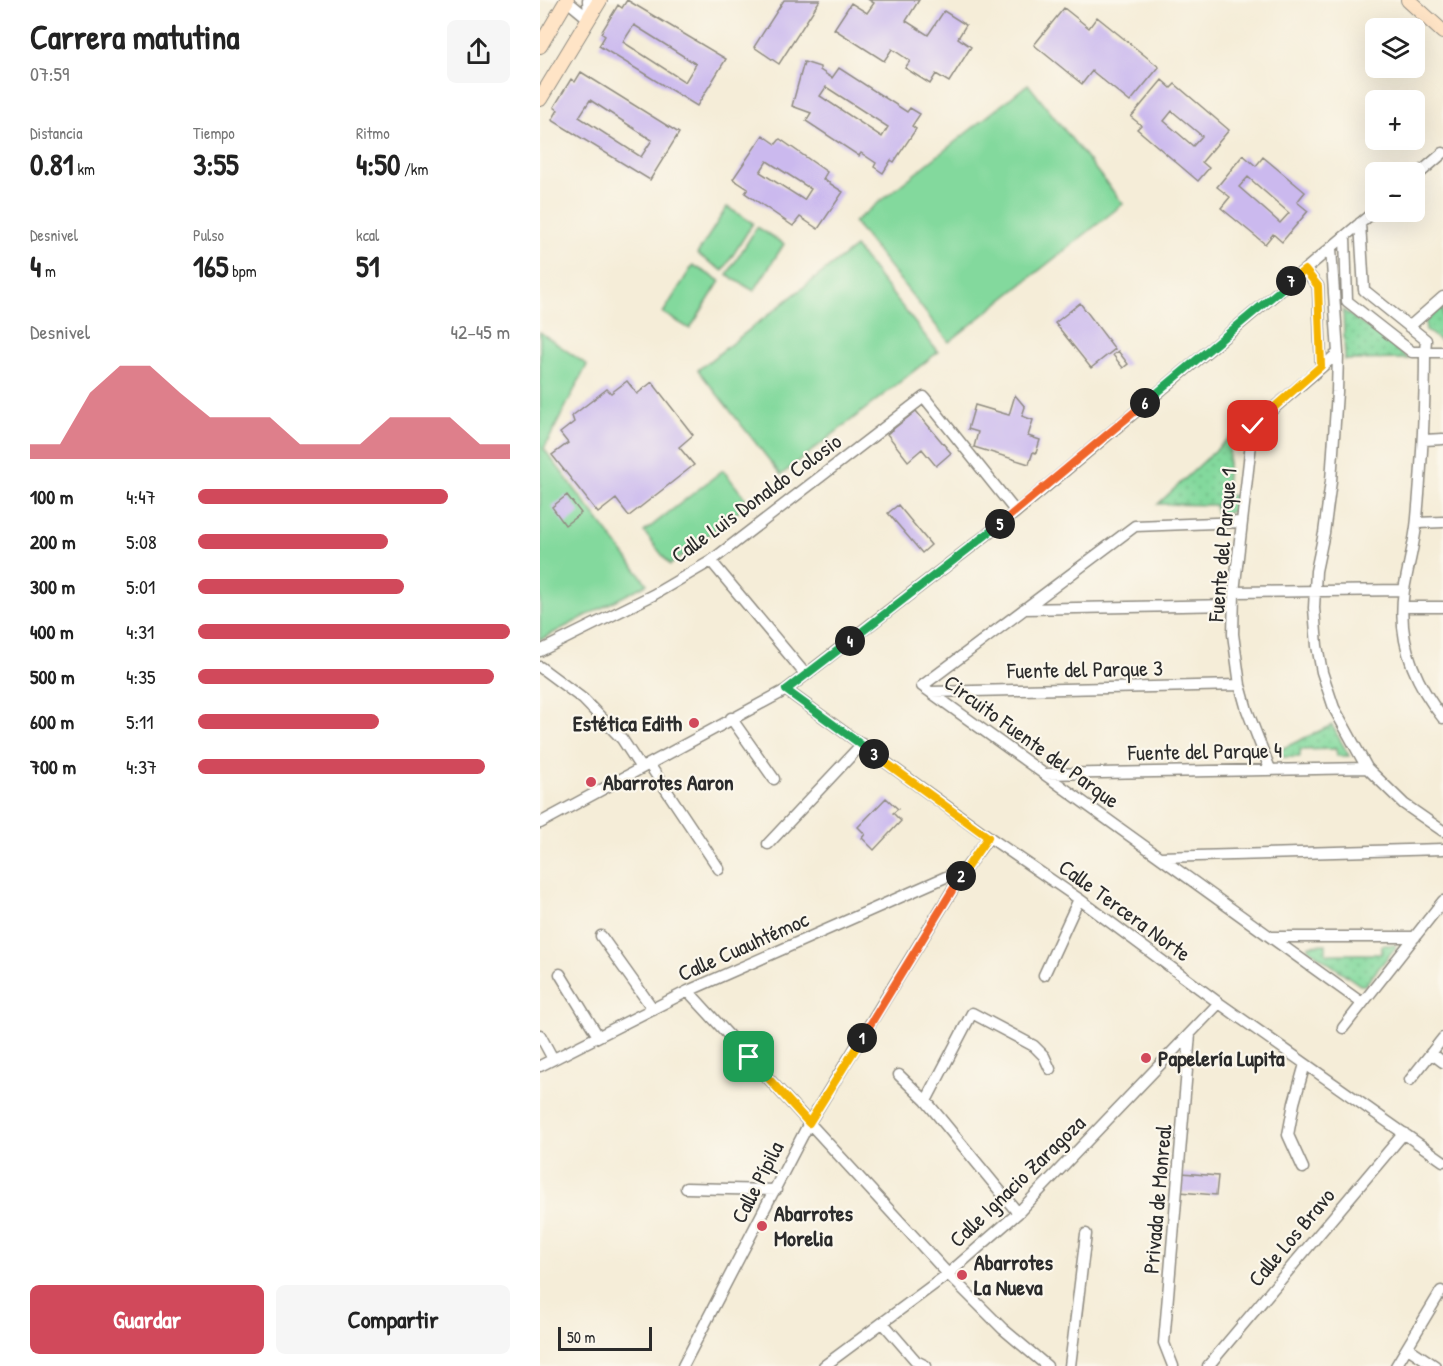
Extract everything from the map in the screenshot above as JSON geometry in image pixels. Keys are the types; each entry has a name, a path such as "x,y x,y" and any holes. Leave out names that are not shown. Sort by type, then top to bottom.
{"main road":[{"path":"540,99 600,0"},
{"path":"1408,0 1443,32"},
{"path":"540,46 567,1"}],"street":[{"path":"588,0 589,18"},
{"path":"567,1 589,18"},
{"path":"1425,169 1442,156"},
{"path":"540,823 786,690 1016,512 1365,219"},
{"path":"1360,223 1364,290 1426,340 1424,440 1417,523 1404,590 1404,638 1420,686 1443,718"},
{"path":"1345,236 1347,301 1412,352 1443,352"},
{"path":"1331,248 1338,352 1333,466 1314,591 1317,646 1328,691 1344,730 1367,768 1404,804 1443,831"},
{"path":"1305,270 1318,286 1321,366"},
{"path":"1409,327 1443,297"},
{"path":"1321,366 1338,352"},
{"name":"Fuente del Parque 1","path":"1270,769 1247,710 1240,685 1233,634 1234,592 1253,426 1321,366"},
{"name":"Calle Luis Donaldo Colosio","path":"540,651 653,595 711,561 924,397 1016,512"},
{"path":"1424,440 1443,439"},
{"name":"Circuito Fuente del Parque","path":"1242,522 1135,526 922,686 1362,1003"},
{"path":"1417,523 1443,522"},
{"path":"711,561 806,675"},
{"path":"1234,592 1404,590"},
{"path":"1024,609 1233,605"},
{"path":"1403,607 1443,607"},
{"path":"540,667 583,699 622,739 645,766 719,870"},
{"name":"Fuente del Parque 3","path":"931,692 1240,685"},
{"name":"Calle Tercera Norte","path":"786,690 988,837 1079,899 1219,1003 1443,1161"},
{"path":"731,718 774,779"},
{"path":"768,844 862,744"},
{"name":"Fuente del Parque 4","path":"1044,774 1367,768"},
{"name":"Calle Pípila","path":"683,1366 809,1123 966,868 988,837"},
{"path":"1160,857 1443,849"},
{"name":"Calle Cuauhtémoc","path":"540,1066 688,991 966,868"},
{"path":"1044,975 1079,899"},
{"path":"1343,1028 1443,901"},
{"path":"601,936 653,1009"},
{"path":"1271,937 1414,937"},
{"path":"560,974 598,1036"},
{"path":"688,991 948,1274 1003,1329 1047,1366"},
{"name":"Calle Ignacio Zaragoza","path":"824,1366 948,1274 1017,1213 1219,1003"},
{"path":"926,1101 972,1013 1034,1046 1044,1056 1050,1068"},
{"name":"Privada de Monreal","path":"1173,1366 1164,1343 1190,1034"},
{"path":"540,1035 553,1059"},
{"path":"1410,1080 1443,1038"},
{"path":"1431,1053 1443,1062"},
{"path":"1303,1168 1288,1135 1305,1064"},
{"path":"899,1076 926,1101 1017,1213"},
{"name":"Calle Los Bravo","path":"1208,1366 1404,1133"},
{"path":"686,1188 776,1190"},
{"path":"1070,1366 1086,1234"},
{"path":"1395,1366 1441,1291"},
{"path":"883,1323 916,1361 926,1366"},
{"path":"1408,1348 1435,1366"}],"green space":[{"path":"1028,84 1123,204 949,342 854,222"},
{"path":"727,207 753,223 723,271 697,254"},
{"path":"757,227 784,244 754,291 727,275"},
{"path":"855,247 938,352 781,475 698,370"},
{"path":"693,265 720,281 690,329 663,313"},
{"path":"1443,306 1443,343 1426,330 1425,322"},
{"path":"1343,310 1409,359 1345,360"},
{"path":"540,332 587,365 544,449 647,584 540,640"},
{"path":"1231,436 1225,495 1237,496 1236,509 1229,513 1216,513 1215,505 1158,504"},
{"path":"723,470 749,503 670,565 644,532"},
{"path":"1332,725 1349,756 1337,756 1336,749 1300,750 1300,757 1283,757 1277,751"},
{"path":"1326,944 1326,954 1382,954 1382,945 1395,945 1396,947 1365,985 1360,985 1309,949 1309,945"}],"building":[{"path":"627,0 726,59 697,106 599,46 605,36 601,33 618,5 622,8","holes":["634,25 696,64 685,82 623,42"]},
{"path":"784,0 820,0 779,64 754,47"},
{"path":"869,0 919,0 906,21 928,35 944,11 966,25 958,38 971,47 949,82 936,74 930,84 905,68 910,61 892,49 884,61 834,29 851,3 867,13 874,3"},
{"path":"1064,8 1089,28 1097,17 1159,67 1130,102 1092,71 1082,84 1034,45"},
{"path":"804,62 820,67 820,70 832,78 839,68 907,112 910,108 920,114 912,126 916,129 894,162 891,160 883,173 874,167 876,163 861,153 859,156 806,121 811,113 792,106","holes":["826,87 888,127 882,137 820,96"]},
{"path":"581,72 679,133 650,180 552,120 558,110 554,107 571,79 575,82","holes":["590,100 652,140 641,157 579,117"]},
{"path":"1162,80 1171,88 1175,84 1229,130 1202,162 1209,168 1198,181 1137,129 1141,125 1131,117","holes":["1172,111 1202,136 1193,146 1164,121"]},
{"path":"763,135 776,144 780,139 827,172 823,179 843,192 818,229 800,217 793,226 745,193 748,189 733,179","holes":["767,161 811,189 804,200 760,172"]},
{"path":"1243,155 1256,166 1263,157 1305,192 1297,202 1308,211 1282,242 1273,234 1265,244 1221,208 1230,197 1217,187","holes":["1248,177 1289,213 1280,223 1239,187"]},
{"path":"1080,303 1115,349 1091,368 1055,323"},
{"path":"1118,351 1128,364 1123,368 1113,355"},
{"path":"627,381 637,394 652,382 693,435 679,447 694,465 629,516 616,499 598,513 552,455 568,443 560,433 574,422 572,416 607,389 611,393"},
{"path":"1015,395 1025,407 1022,416 1033,420 1028,436 1040,440 1029,464 974,447 978,432 968,429 975,405 1009,415"},
{"path":"916,411 951,453 936,466 922,449 908,461 887,434"},
{"path":"567,495 581,513 565,525 552,507"},
{"path":"898,505 931,545 922,553 888,513"},
{"path":"886,798 898,809 893,813 901,821 874,850 862,838 865,834 858,827"},
{"path":"1182,1173 1218,1176 1216,1195 1180,1192"}],"place":[{"name":"Estética Edith","path":"694,723"},
{"name":"Abarrotes Aaron","path":"591,782"},
{"name":"Papelería Lupita","path":"1146,1058"},
{"name":"Abarrotes Morelia","path":"762,1226"},
{"name":"Abarrotes La Nueva","path":"962,1275"}],"route":[{"path":"749,1057 809,1123 966,868 988,837 786,690 1016,512 1305,270 1318,286 1321,366 1253,426"}]}
